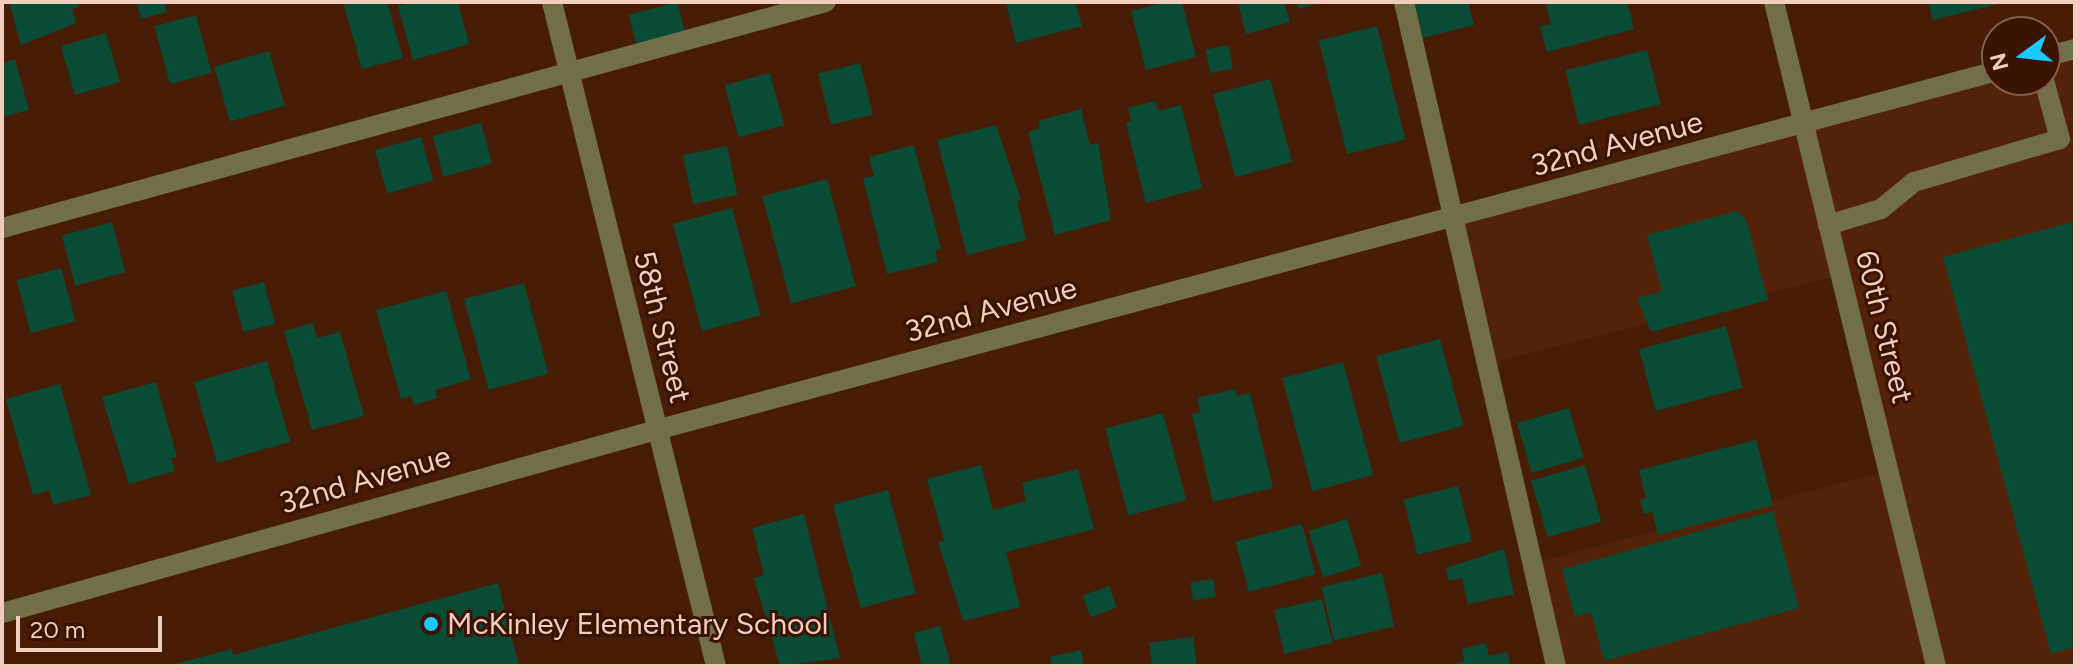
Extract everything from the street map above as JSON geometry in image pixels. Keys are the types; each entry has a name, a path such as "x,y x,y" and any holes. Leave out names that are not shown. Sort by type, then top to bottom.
{"street":[{"name":"58th Street","path":"552,2 716,666"},
{"path":"2,228 826,2"},
{"path":"1404,2 1556,666"},
{"name":"60th Street","path":"1774,2 1936,666"},
{"name":"32nd Avenue","path":"2,613 656,430 1981,75"},
{"path":"1828,225 1881,209 1914,182 2060,139 2048,96"}],"shaded area":[{"path":"2075,49 2075,666 1558,666 1529,564 1888,471 1840,275 1483,365 1446,221 1981,84 1981,96 2061,96 2061,53"}],"building":[{"path":"9,2 77,2 79,7 72,9 76,23 21,45"},
{"path":"136,2 164,2 167,12 141,19"},
{"path":"343,2 387,2 403,58 362,69"},
{"path":"413,2 458,2 469,44 413,60 398,6"},
{"path":"677,2 685,32 637,45 629,15"},
{"path":"1006,2 1075,2 1082,26 1016,43"},
{"path":"1166,2 1182,2 1196,57 1146,70 1131,11"},
{"path":"1238,2 1284,2 1290,22 1246,34"},
{"path":"1296,2 1316,2 1317,4 1298,9"},
{"path":"1414,2 1468,2 1474,25 1423,38"},
{"path":"1545,2 1627,2 1634,29 1547,52 1540,26 1551,24"},
{"path":"1928,2 2001,2 2002,3 1933,20"},
{"path":"196,15 212,73 170,84 154,26"},
{"path":"1377,26 1405,140 1347,154 1319,41"},
{"path":"106,33 120,82 75,95 61,46"},
{"path":"1228,45 1233,68 1210,73 1206,50"},
{"path":"1647,50 1661,104 1579,125 1565,70"},
{"path":"269,51 285,106 230,122 214,67"},
{"path":"15,59 29,110 2,117 2,63"},
{"path":"860,63 873,114 831,125 818,73"},
{"path":"770,73 784,125 739,137 725,85"},
{"path":"1270,79 1292,162 1235,177 1213,94"},
{"path":"1155,101 1158,111 1181,105 1202,188 1146,203 1126,123 1131,121 1128,108"},
{"path":"1081,109 1090,145 1098,143 1111,220 1055,235 1028,132 1040,128 1038,121"},
{"path":"481,123 492,164 444,177 433,136"},
{"path":"996,125 1021,200 1017,201 1026,240 967,255 937,140"},
{"path":"421,137 433,180 387,193 375,150"},
{"path":"914,145 941,249 935,251 938,262 887,274 863,178 874,176 869,157"},
{"path":"727,146 737,195 693,204 683,155"},
{"path":"827,179 856,286 791,304 762,196"},
{"path":"732,208 761,315 702,331 673,224"},
{"path":"1737,211 1746,219 1768,300 1651,332 1637,298 1662,291 1647,235"},
{"path":"2075,221 2075,647 2051,654 1943,257"},
{"path":"112,222 125,272 75,286 62,235"},
{"path":"61,268 75,321 31,333 17,280"},
{"path":"264,282 275,324 243,332 232,291"},
{"path":"524,283 548,374 488,390 464,299"},
{"path":"446,291 471,379 435,390 437,398 414,405 411,396 401,399 376,310"},
{"path":"313,323 317,338 340,332 364,416 312,430 284,331"},
{"path":"1726,326 1743,388 1656,411 1639,349"},
{"path":"1440,339 1463,426 1400,443 1376,356"},
{"path":"267,361 290,442 217,463 194,382"},
{"path":"1343,362 1373,475 1312,491 1282,378"},
{"path":"156,382 177,457 171,458 175,471 129,484 102,397"},
{"path":"60,384 91,495 53,505 49,490 33,495 6,399"},
{"path":"1235,389 1237,396 1250,393 1273,488 1213,502 1192,414 1201,412 1197,398"},
{"path":"1569,408 1583,458 1531,473 1517,423"},
{"path":"1163,413 1186,500 1128,515 1105,429"},
{"path":"1756,440 1773,505 1658,535 1652,512 1644,514 1640,500 1646,498 1639,470"},
{"path":"981,465 993,510 1026,501 1022,483 1078,469 1094,529 1006,552 1020,607 963,621 938,542 944,541 927,479"},
{"path":"1585,465 1601,522 1547,537 1531,480"},
{"path":"1458,486 1472,541 1417,555 1404,500"},
{"path":"888,490 916,593 861,608 833,505"},
{"path":"1773,511 1799,608 1604,661 1591,612 1575,617 1562,569"},
{"path":"804,514 840,658 780,666 754,578 764,575 752,528"},
{"path":"1347,519 1361,566 1323,578 1309,531"},
{"path":"1302,524 1315,574 1249,592 1235,542"},
{"path":"1504,549 1514,594 1468,604 1462,578 1449,581 1446,568"},
{"path":"1382,573 1394,627 1334,641 1322,587"},
{"path":"1213,579 1216,597 1193,600 1190,583"},
{"name":"McKinley Elementary School","path":"498,583 519,666 168,666 232,649 233,655"},
{"path":"1109,586 1117,608 1091,617 1083,596"},
{"path":"1322,599 1332,643 1284,654 1274,610"},
{"path":"940,626 951,666 922,666 914,633"},
{"path":"1193,637 1197,666 1152,666 1149,643"},
{"path":"1486,643 1489,656 1507,652 1511,666 1449,666 1464,661 1462,649"},
{"path":"1081,650 1084,666 1052,666 1050,657"}],"place":[{"name":"McKinley Elementary School","path":"431,624"}]}
